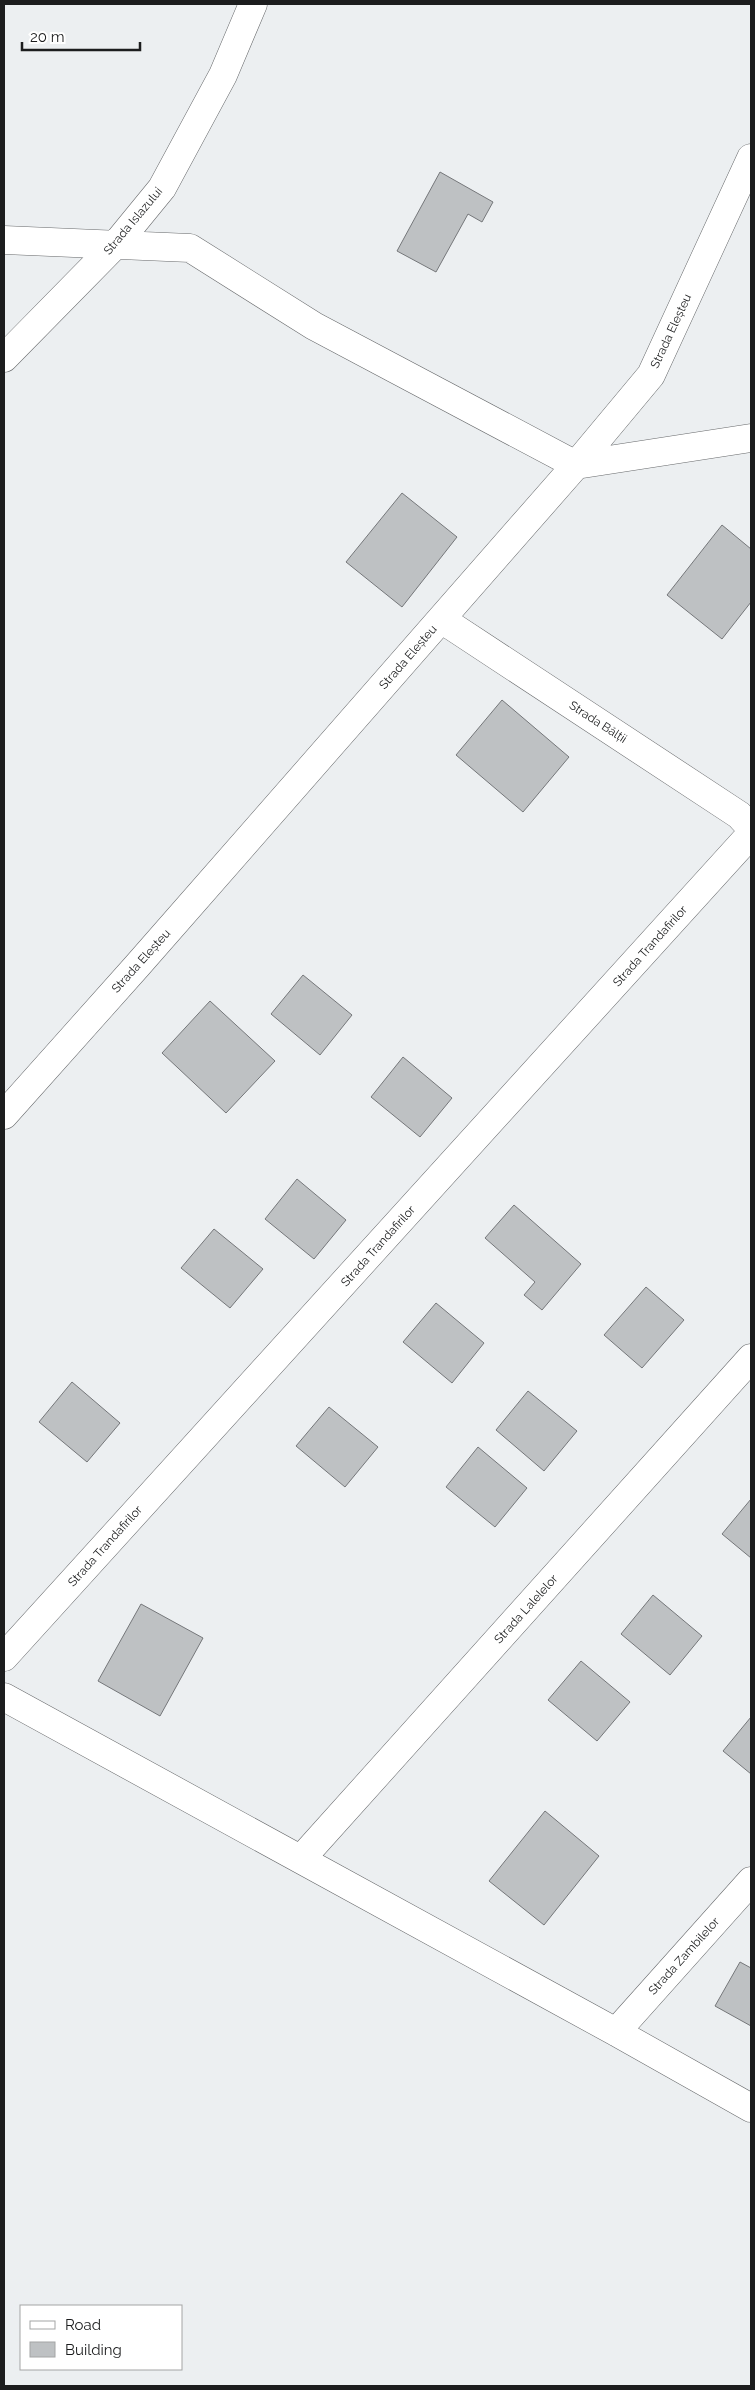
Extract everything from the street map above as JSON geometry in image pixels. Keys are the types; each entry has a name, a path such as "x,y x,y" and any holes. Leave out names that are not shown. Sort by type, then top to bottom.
{"street":[{"name":"Strada Islazului","path":"4,358 117,243 162,188 223,76 253,4"},
{"name":"Strada Eleșteu","path":"4,1114 576,466 651,375 751,158"},
{"path":"4,240 117,243 190,248 314,326 576,466 751,438"},
{"name":"Strada Bălții","path":"441,619 739,815 751,828"},
{"name":"Strada Trandafirilor","path":"4,1658 751,834"},
{"name":"Strada Lalelelor","path":"300,1859 751,1358"},
{"path":"4,1697 616,2032 751,2108"},
{"name":"Strada Zambilelor","path":"616,2032 751,1881"}],"building":[{"path":"440,172 493,202 482,222 468,214 436,272 397,251"},
{"path":"402,493 457,537 402,607 346,562"},
{"path":"722,525 751,549 751,602 722,639 667,595"},
{"path":"502,700 569,757 523,812 456,755"},
{"path":"303,975 352,1015 320,1055 271,1014"},
{"path":"210,1001 275,1061 226,1113 162,1053"},
{"path":"403,1057 452,1098 420,1137 371,1097"},
{"path":"297,1179 346,1220 314,1259 265,1219"},
{"path":"514,1205 581,1264 542,1310 524,1295 535,1282 485,1238"},
{"path":"214,1229 263,1269 230,1308 181,1268"},
{"path":"646,1287 684,1320 642,1368 604,1335"},
{"path":"436,1303 484,1343 452,1383 403,1342"},
{"path":"72,1382 120,1423 87,1462 39,1422"},
{"path":"528,1391 577,1431 544,1471 496,1430"},
{"path":"329,1407 378,1447 345,1487 296,1446"},
{"path":"478,1447 527,1488 495,1527 446,1487"},
{"path":"751,1499 751,1558 722,1534"},
{"path":"653,1595 702,1636 670,1675 621,1634"},
{"path":"141,1604 203,1638 160,1716 98,1681"},
{"path":"581,1661 630,1702 597,1741 548,1700"},
{"path":"751,1717 751,1774 723,1751"},
{"path":"545,1811 599,1856 544,1925 489,1881"},
{"path":"740,1962 751,1968 751,2026 715,2006"}]}
